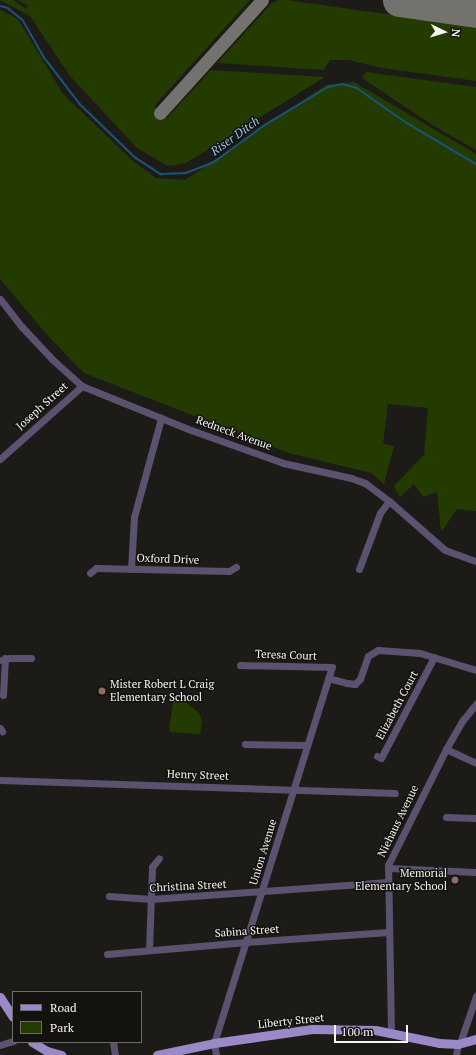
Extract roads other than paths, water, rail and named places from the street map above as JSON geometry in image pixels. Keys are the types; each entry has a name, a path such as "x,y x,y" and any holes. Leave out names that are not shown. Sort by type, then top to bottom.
{"main road":[{"path":"0,997 12,1016"},
{"name":"Liberty Street","path":"157,1055 214,1043 312,1029 357,1029 391,1032 429,1041 459,1043 476,1039"},
{"path":"36,1048 60,1055"}],"street":[{"name":"Redneck Avenue","path":"0,299 22,327 53,360 82,386 161,418 283,463 358,480 372,486 445,550 476,561"},
{"name":"Joseph Street","path":"0,459 82,386"},
{"name":"Oxford Drive","path":"161,418 134,517 131,569 229,571 236,567"},
{"path":"360,569 380,513 389,501"},
{"path":"90,573 96,568 131,569"},
{"path":"328,678 347,684 355,684 360,679 368,656 378,650 420,653 476,670"},
{"name":"Elizabeth Court","path":"377,756 381,758 434,657"},
{"path":"3,695 2,660 31,658"},
{"name":"Teresa Court","path":"240,665 332,667"},
{"name":"Union Avenue","path":"214,1043 332,667"},
{"name":"Niehaus Avenue","path":"391,1032 388,868 412,816 446,749 463,720 476,704"},
{"path":"245,744 307,745"},
{"path":"446,749 476,763"},
{"name":"Henry Street","path":"0,780 198,785 293,791 395,793"},
{"path":"446,817 476,818"},
{"path":"149,950 152,867 159,858"},
{"path":"388,868 476,872"},
{"name":"Christina Street","path":"109,896 151,899 388,882"},
{"name":"Sabina Street","path":"107,954 389,932"},
{"path":"456,1055 476,996"},
{"path":"0,1044 12,1041"},
{"path":"113,1043 115,1055"},
{"path":"214,1043 216,1055"}],"waterway":[{"name":"Riser Ditch","path":"0,6 8,8 23,20 44,57 80,104 136,158 161,174 186,173 214,162 265,125 328,87 342,84 357,88 407,123 476,164"}],"place":[{"name":"Mister Robert L Craig Elementary School","path":"102,691"},
{"name":"Memorial Elementary School","path":"455,880"}]}
